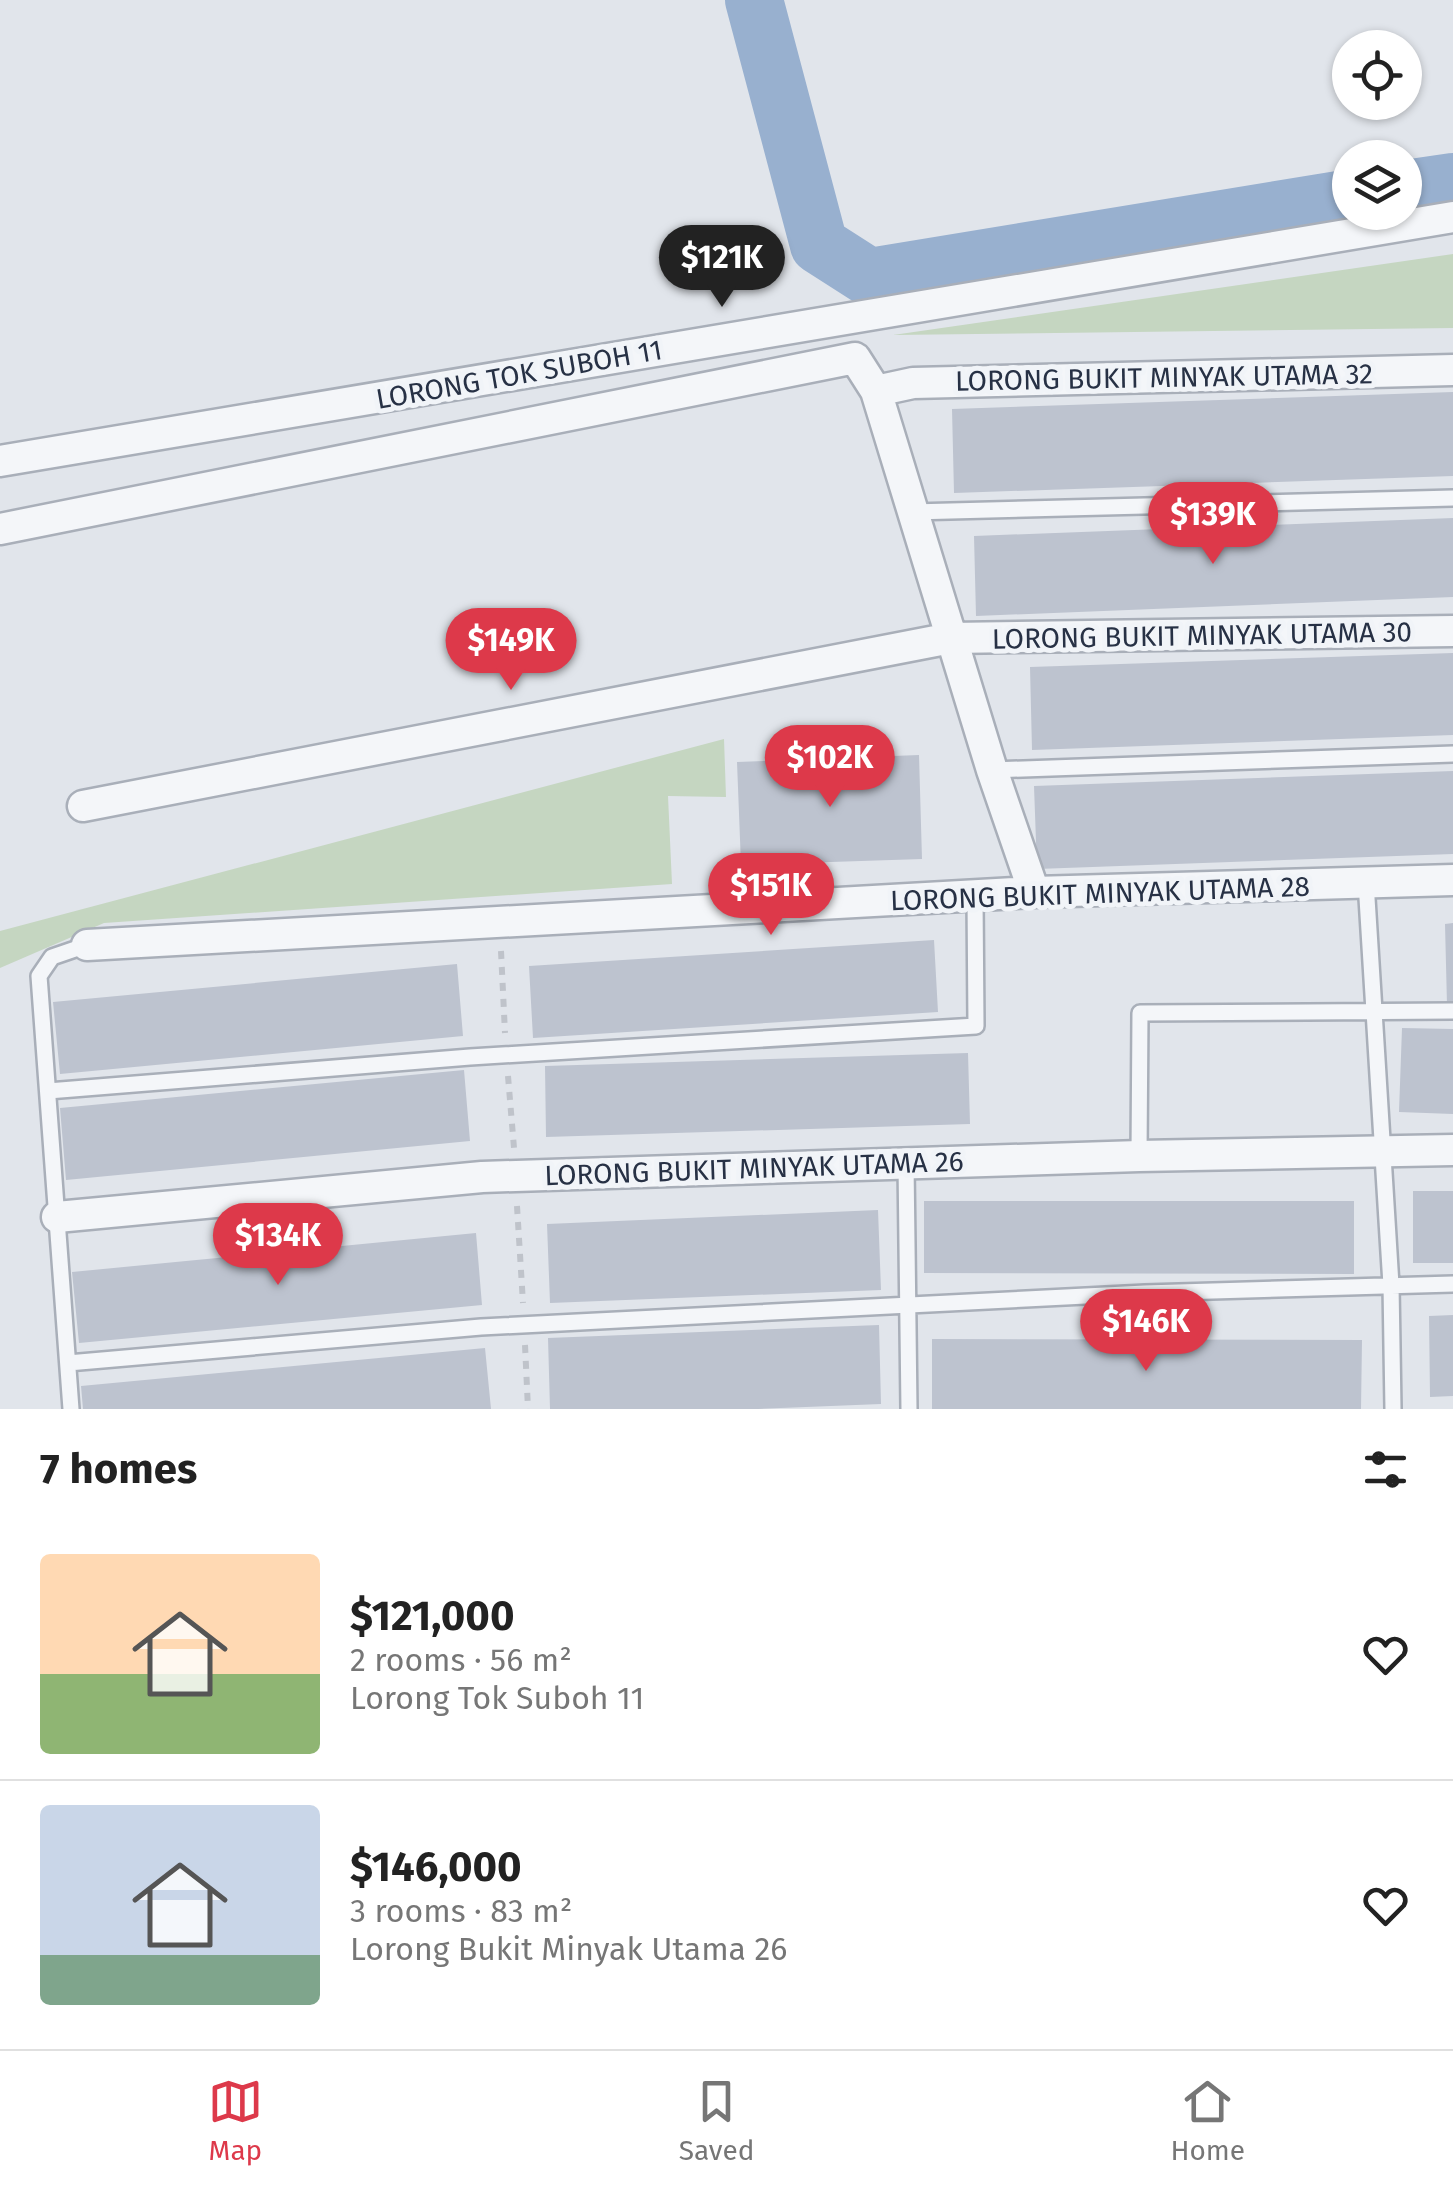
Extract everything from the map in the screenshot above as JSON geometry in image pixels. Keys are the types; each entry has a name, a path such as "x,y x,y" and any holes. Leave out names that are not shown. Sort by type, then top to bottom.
{"street":[{"name":"LORONG TOK SUBOH 11","path":"0,461 1453,217"},
{"path":"0,529 856,358 876,392 992,770 1034,892"},
{"name":"LORONG BUKIT MINYAK UTAMA 32","path":"876,392 913,383 1453,370"},
{"name":"LORONG BUKIT MINYAK UTAMA 30","path":"83,806 951,638 1453,631"},
{"name":"LORONG BUKIT MINYAK UTAMA 28","path":"87,945 1034,892 1453,880"},
{"name":"LORONG BUKIT MINYAK UTAMA 26","path":"57,1217 482,1177 906,1162 1453,1150"}],"lane":[{"path":"911,512 1453,498"},
{"path":"992,770 1453,754"},
{"path":"1366,882 1391,1285 1393,1409"},
{"path":"48,1091 470,1057 976,1026 975,896"},
{"path":"71,1409 38,976 52,957 87,945"},
{"path":"1139,1156 1140,1013 1453,1011"},
{"path":"906,1162 909,1409"},
{"path":"68,1363 480,1327 1453,1284"}],"green space":[{"path":"1453,254 1453,328 893,335"},
{"path":"724,739 726,797 668,796 672,884 104,923 0,968 0,931"}],"building":[{"path":"1453,392 1453,476 954,493 952,409"},
{"path":"1453,518 1453,597 976,616 974,536"},
{"path":"1453,653 1453,735 1032,750 1030,667"},
{"path":"919,755 922,859 741,865 737,762"},
{"path":"1453,771 1453,854 1037,869 1034,786"},
{"path":"1453,923 1453,1004 1447,1005 1445,924"},
{"path":"934,940 938,1012 533,1038 529,966"},
{"path":"457,964 463,1036 60,1074 53,1002"},
{"path":"1402,1028 1453,1029 1453,1114 1399,1112"},
{"path":"968,1053 970,1124 546,1137 545,1066"},
{"path":"464,1070 470,1141 66,1180 60,1108"},
{"path":"1413,1191 1453,1191 1453,1263 1413,1263"},
{"path":"924,1201 1354,1201 1354,1274 924,1273"},
{"path":"878,1210 881,1290 550,1303 547,1224"},
{"path":"476,1233 482,1305 79,1343 72,1272"},
{"path":"1453,1315 1453,1396 1430,1397 1429,1316"},
{"path":"879,1325 881,1404 758,1409 550,1409 548,1338"},
{"path":"932,1339 1362,1340 1361,1409 932,1409"},
{"path":"485,1348 491,1409 83,1409 81,1386"}],"waterway":[{"path":"754,0 819,245 869,277 1332,201"},
{"path":"1422,187 1453,182"}]}
